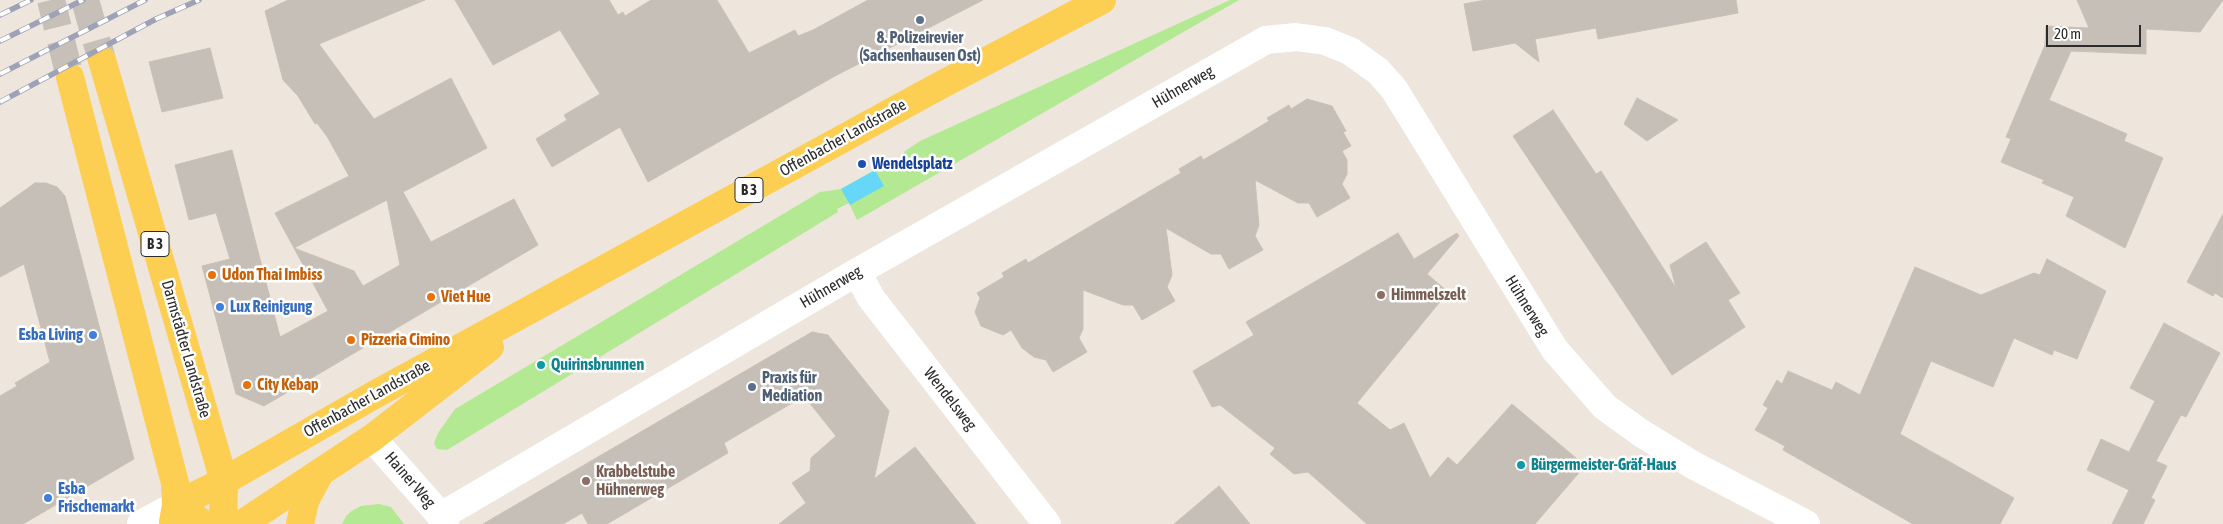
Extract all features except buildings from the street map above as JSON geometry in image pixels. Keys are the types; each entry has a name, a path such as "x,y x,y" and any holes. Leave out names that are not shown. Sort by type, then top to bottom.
{"main road":[{"name":"Offenbacher Landstraße","path":"174,515 224,480 298,437 939,86 1102,0"},
{"name":"Darmstädter Landstraße","path":"102,60 224,480 223,524"},
{"name":"B 3","path":"70,77 158,410 175,483 174,515"},
{"name":"Offenbacher Landstraße","path":"242,524 372,438 559,294"},
{"path":"300,524 305,501 320,472"},
{"path":"174,515 204,524"}],"street":[{"name":"Hühnerweg","path":"443,520 857,272 1266,40 1296,37 1325,41 1357,56 1378,71 1394,89 1555,350 1605,407 1693,465 1806,524"},
{"name":"Wendelsweg","path":"857,272 870,298 1047,524"},
{"name":"Hainer Weg","path":"372,438 443,520"},
{"path":"141,524 174,515"}],"green space":[{"path":"1230,0 1239,0 857,220 849,203 837,209 838,212 447,450 437,449 434,443 438,433 455,409 820,192 841,189 875,170 899,160 905,151 920,141"},
{"path":"379,504 391,507 404,524 342,524 346,516 353,510 361,506"}],"water":[{"path":"875,170 884,186 850,205 841,189"}],"tunnel":[{"path":"51,0 70,77"},
{"path":"85,0 102,60"}],"railway":[{"path":"0,15 31,0"},
{"path":"0,41 83,0"},
{"path":"0,74 145,0"},
{"path":"0,102 156,19 199,0"}],"place":[{"name":"8. Polizeirevier (Sachsenhausen Ost)","path":"920,20"},
{"name":"Wendelsplatz","path":"862,164"},
{"name":"Udon Thai Imbiss","path":"212,275"},
{"name":"Himmelszelt","path":"1381,295"},
{"name":"Viet Hue","path":"431,297"},
{"name":"Lux Reinigung","path":"220,307"},
{"name":"Esba Living","path":"93,335"},
{"name":"Pizzeria Cimino","path":"351,340"},
{"name":"Quirinsbrunnen","path":"541,365"},
{"name":"City Kebap","path":"247,385"},
{"name":"Praxis für Mediation","path":"752,387"},
{"name":"Bürgermeister-Gräf-Haus","path":"1521,465"},
{"name":"Krabbelstube Hühnerweg","path":"586,481"},
{"name":"Esba Frischemarkt","path":"48,498"}]}
